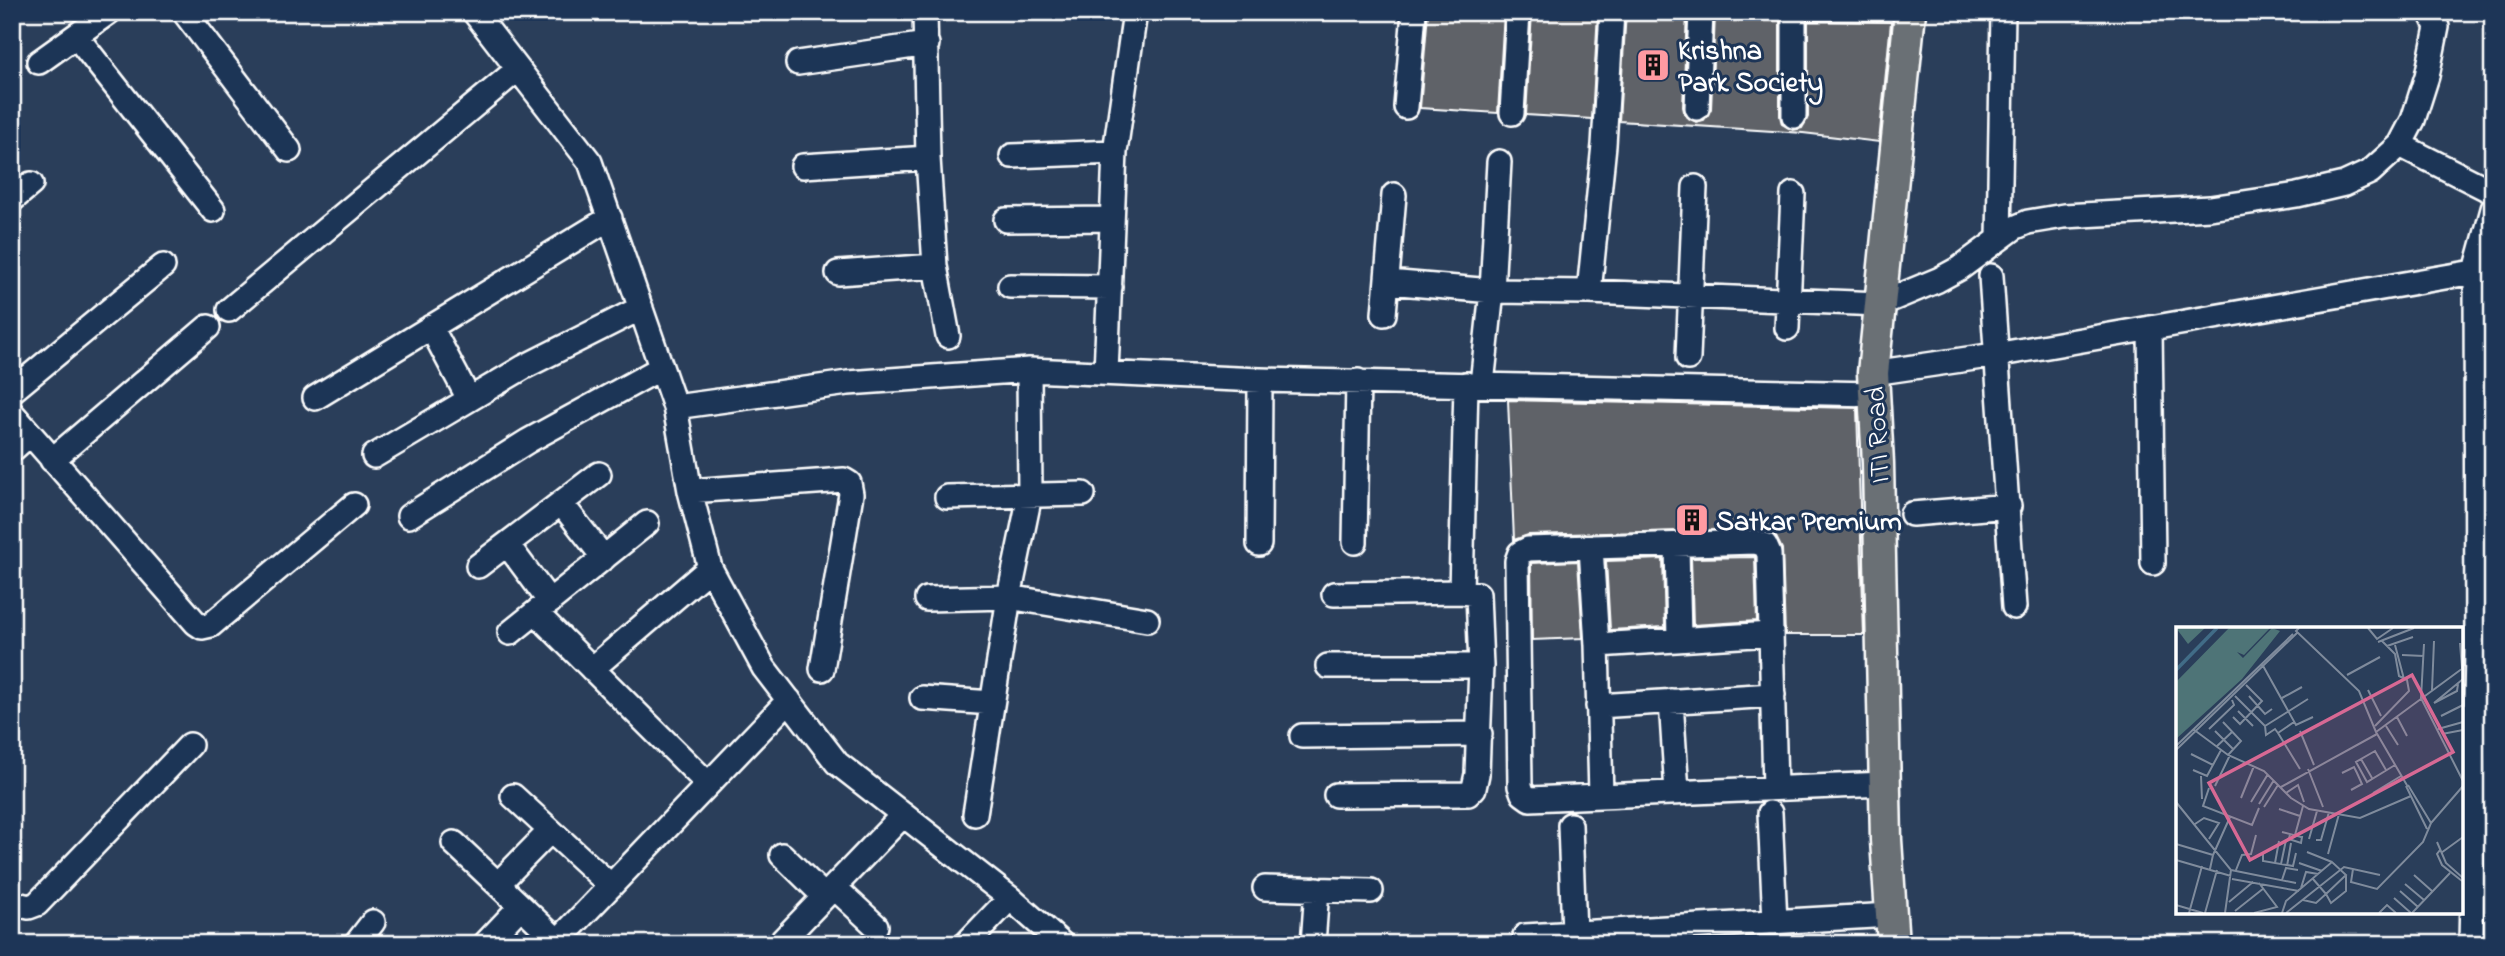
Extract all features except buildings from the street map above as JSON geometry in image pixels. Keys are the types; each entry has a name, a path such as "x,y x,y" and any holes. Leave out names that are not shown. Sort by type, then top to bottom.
{"main road":[{"name":"ITI Road","path":"1892,930 1885,784 1878,463 1873,383 1910,12"}],"street":[{"path":"39,62 109,12"},
{"path":"184,12 289,150"},
{"path":"474,12 590,162 675,407 690,491 710,568 764,668 837,762 1010,898 1062,944"},
{"path":"925,12 935,266 947,336"},
{"path":"1106,373 1115,152 1135,12"},
{"path":"1406,107 1415,12"},
{"path":"1512,113 1518,12"},
{"path":"1589,292 1604,145 1612,12"},
{"path":"1698,108 1701,12"},
{"path":"1794,12 1794,116"},
{"path":"1999,239 2003,12"},
{"path":"1388,282 1492,291 1589,292 1880,304 1938,280 2014,228 2043,218 2210,208 2297,195 2344,184 2370,172 2400,145 2413,120 2427,76 2437,27 2431,13 2445,12"},
{"path":"76,36 213,210"},
{"path":"798,63 927,44"},
{"path":"229,310 518,69"},
{"path":"2400,145 2493,192"},
{"path":"1012,156 1115,152"},
{"path":"803,166 929,158"},
{"path":"1461,592 1474,384 1492,291 1499,162"},
{"path":"12,200 31,184"},
{"path":"1688,358 1695,187"},
{"path":"1787,328 1793,194"},
{"path":"1384,314 1394,195"},
{"path":"2471,944 2483,881 2484,270 2493,209"},
{"path":"315,398 610,218"},
{"path":"1006,220 1112,219"},
{"path":"12,391 163,266"},
{"path":"838,273 935,266"},
{"path":"675,407 848,383 1029,370 1260,380 1474,384 1873,383 1995,355 2484,270"},
{"path":"1991,276 2014,607"},
{"path":"1010,286 1110,286"},
{"path":"374,456 524,367 641,309"},
{"path":"52,460 208,327"},
{"path":"431,327 469,400"},
{"path":"2150,328 2153,563"},
{"path":"409,516 528,442 661,368"},
{"path":"975,814 1009,597 1030,495 1029,370"},
{"path":"1259,544 1260,380"},
{"path":"1354,542 1358,381"},
{"path":"12,413 196,623 202,626 211,625 354,505"},
{"path":"12,450 30,435"},
{"path":"478,566 599,474"},
{"path":"690,491 844,480 849,483 851,494 822,669"},
{"path":"947,497 1083,494"},
{"path":"561,503 604,558"},
{"path":"1912,514 2009,506"},
{"path":"510,633 648,523"},
{"path":"1775,788 1769,554 1765,545 1755,542 1528,549 1520,553 1517,561 1520,786 1523,794 1530,799 1885,784"},
{"path":"507,544 543,607 592,668 708,784"},
{"path":"1677,545 1679,639"},
{"path":"1591,547 1601,795"},
{"path":"592,668 710,568"},
{"path":"1334,594 1478,594 1481,666 1480,734 1474,788 1468,794 1336,795"},
{"path":"926,598 1009,597 1147,620"},
{"path":"1597,645 1771,634"},
{"path":"1328,666 1481,666"},
{"path":"1598,706 1773,695"},
{"path":"922,698 992,703"},
{"path":"454,843 560,942 789,700"},
{"path":"1671,701 1677,792"},
{"path":"2493,726 2493,735"},
{"path":"1302,736 1480,734"},
{"path":"12,903 29,907 37,904 190,745"},
{"path":"513,796 611,887"},
{"path":"1770,813 1775,922"},
{"path":"779,944 903,814"},
{"path":"1570,825 1574,933"},
{"path":"498,884 551,831"},
{"path":"782,855 876,926"},
{"path":"1265,888 1371,891"},
{"path":"1313,944 1317,889"},
{"path":"966,944 1010,898"},
{"path":"485,944 521,906"},
{"path":"356,944 373,922"},
{"path":"1525,936 1775,922 1892,930"}],"place":[{"name":"Krishna Park Society","path":"1653,65"},
{"name":"Satkar Premium","path":"1692,520"}]}
